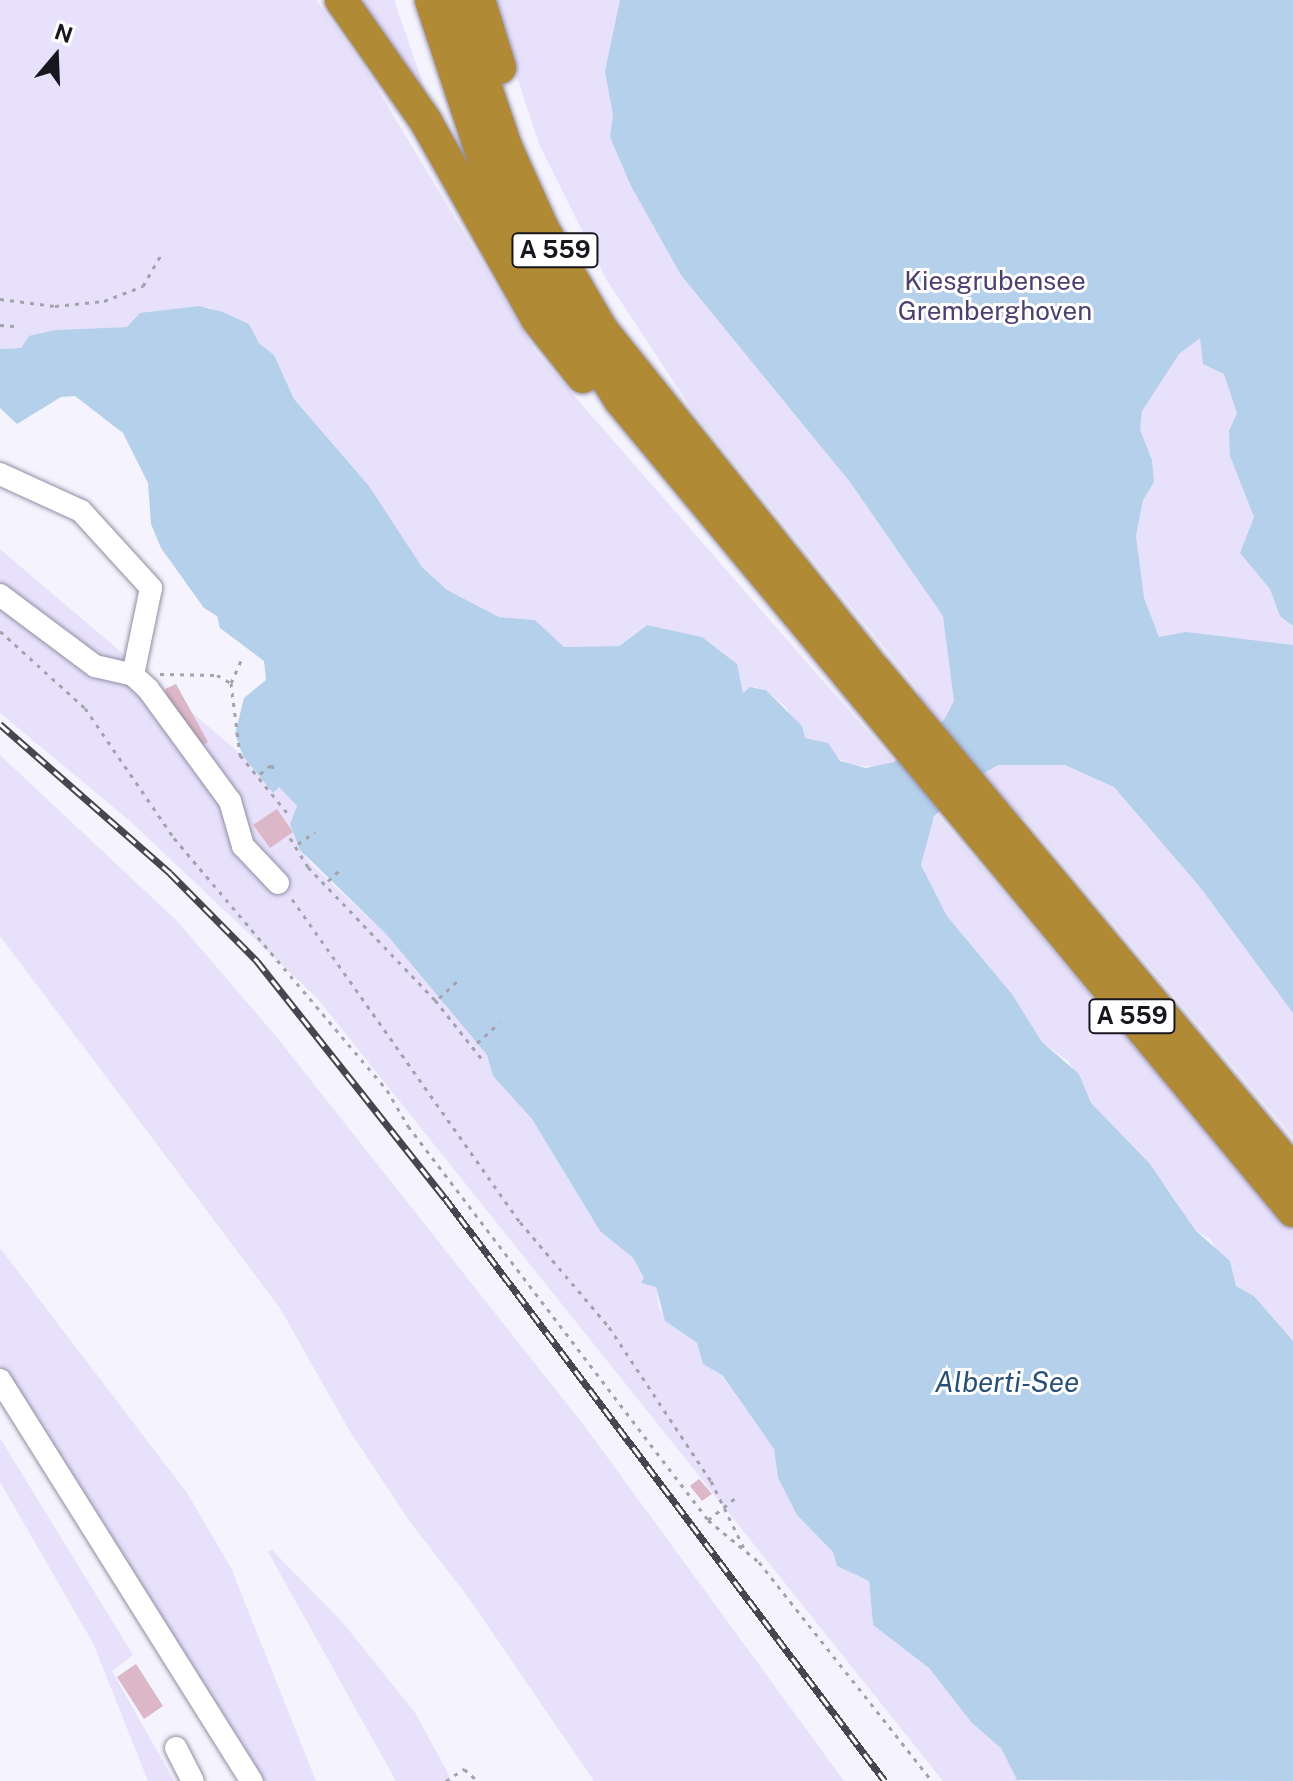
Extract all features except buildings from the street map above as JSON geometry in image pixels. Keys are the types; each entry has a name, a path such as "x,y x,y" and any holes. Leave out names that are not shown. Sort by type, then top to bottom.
{"highway":[{"path":"341,0 425,120 537,319 567,360 682,480"},
{"name":"A 559","path":"431,0 485,163 524,246 582,347 682,480 898,717 979,814 1293,1171"},
{"name":"A 559","path":"456,0 506,147 543,229 602,330 714,467 898,717"},
{"path":"479,0 526,142 570,240 714,467"},
{"name":"A 559","path":"979,814 1293,1211"}],"lane":[{"path":"0,474 81,511 151,588 133,675"},
{"path":"0,595 95,666 133,675 148,689 230,801 243,846 285,891"},
{"path":"0,1380 252,1781"},
{"path":"176,1748 193,1781"}],"path":[{"path":"0,299 55,306 104,301 143,286 162,253"},
{"path":"0,325 14,326"},
{"path":"0,631 85,708 174,838 387,1090 408,1126 708,1520 745,1549"},
{"path":"242,658 231,683 240,755 289,815"},
{"path":"133,675 190,672 217,675 231,683"},
{"path":"260,774 271,765 277,773"},
{"path":"298,844 315,832"},
{"path":"290,838 308,867 435,1000 482,1059"},
{"path":"328,881 340,870"},
{"path":"285,891 520,1222 609,1327 711,1481 745,1549 932,1781"},
{"path":"439,998 458,980"},
{"path":"477,1043 499,1023"},
{"path":"708,1520 736,1497"},
{"path":"446,1781 464,1769 478,1781"}],"green space":[{"path":"0,0 316,0 366,70 535,351 894,762 883,767 849,765 829,751 827,743 805,738 786,707 766,690 755,687 742,693 728,657 702,637 646,625 618,646 564,647 535,620 499,617 447,590 422,567 369,486 294,399 274,355 259,343 249,324 208,307 175,309 151,314 128,327 55,330 21,348 0,349"},
{"path":"358,0 394,0 428,98"},
{"name":"Kiesgrubensee Gremberghoven","path":"492,0 1293,0 1293,1137 1025,818 1014,815 918,701 918,689 693,411 606,279 539,144"},
{"path":"0,549 243,756 273,792 279,787 297,806 292,819 294,836 310,863 387,935 487,1055 493,1076 532,1119 600,1231 633,1258 644,1278 641,1283 656,1286 659,1308 670,1325 697,1343 703,1363 721,1375 774,1449 778,1478 797,1515 834,1552 837,1566 869,1581 873,1625 929,1668 1001,1748 1020,1781 943,1781 317,998 130,821 0,713"},
{"path":"0,755 177,921 275,1035 586,1428 844,1781 594,1781 468,1597 410,1522 349,1430 280,1308 0,936"},
{"path":"936,814 1293,1232 1293,1341 1254,1296 1236,1286 1211,1240 1196,1231 1169,1190 1091,1103 1069,1062 1042,1042 1012,994 947,916 921,865 927,827"},
{"path":"0,1248 187,1493 231,1568 316,1781 259,1781 0,1366"},
{"path":"0,1438 133,1655 112,1671 174,1781 148,1781 93,1643 0,1482"},
{"path":"272,1550 344,1624 416,1714 452,1781 396,1781 268,1552"}],"water":[{"name":"Alberti-See","path":"620,0 1293,0 1293,626 1280,616 1270,589 1240,553 1254,517 1230,456 1229,431 1237,413 1224,374 1203,364 1200,338 1179,354 1142,411 1140,430 1152,460 1154,482 1143,500 1136,536 1144,598 1159,637 1186,632 1293,645 1293,1013 1200,887 1114,787 1065,765 998,765 986,772 934,816 921,865 947,916 1012,994 1042,1042 1079,1074 1091,1103 1150,1164 1196,1231 1230,1261 1236,1286 1254,1296 1293,1341 1293,1781 1017,1780 1001,1748 972,1723 929,1668 873,1625 869,1581 837,1566 833,1552 797,1515 778,1478 774,1449 722,1375 703,1364 697,1343 665,1321 656,1287 641,1283 644,1278 633,1258 600,1231 532,1119 493,1076 487,1055 387,935 300,850 290,824 297,806 279,787 273,793 243,756 235,734 244,698 266,680 264,661 220,628 217,616 204,608 161,548 151,524 148,483 123,433 75,396 61,397 17,424 0,408 0,349 21,348 29,336 55,330 127,327 140,313 199,306 223,312 249,324 259,343 274,355 294,399 369,486 422,567 447,590 499,617 535,620 564,647 619,646 647,625 702,637 737,664 743,693 750,687 766,690 802,726 805,738 828,743 840,761 866,768 894,762 944,720 954,701 943,616 850,482 681,275 631,186 610,137 613,115 605,71"}],"railway":[{"path":"0,724 170,873 257,961 445,1198 885,1781"}]}
